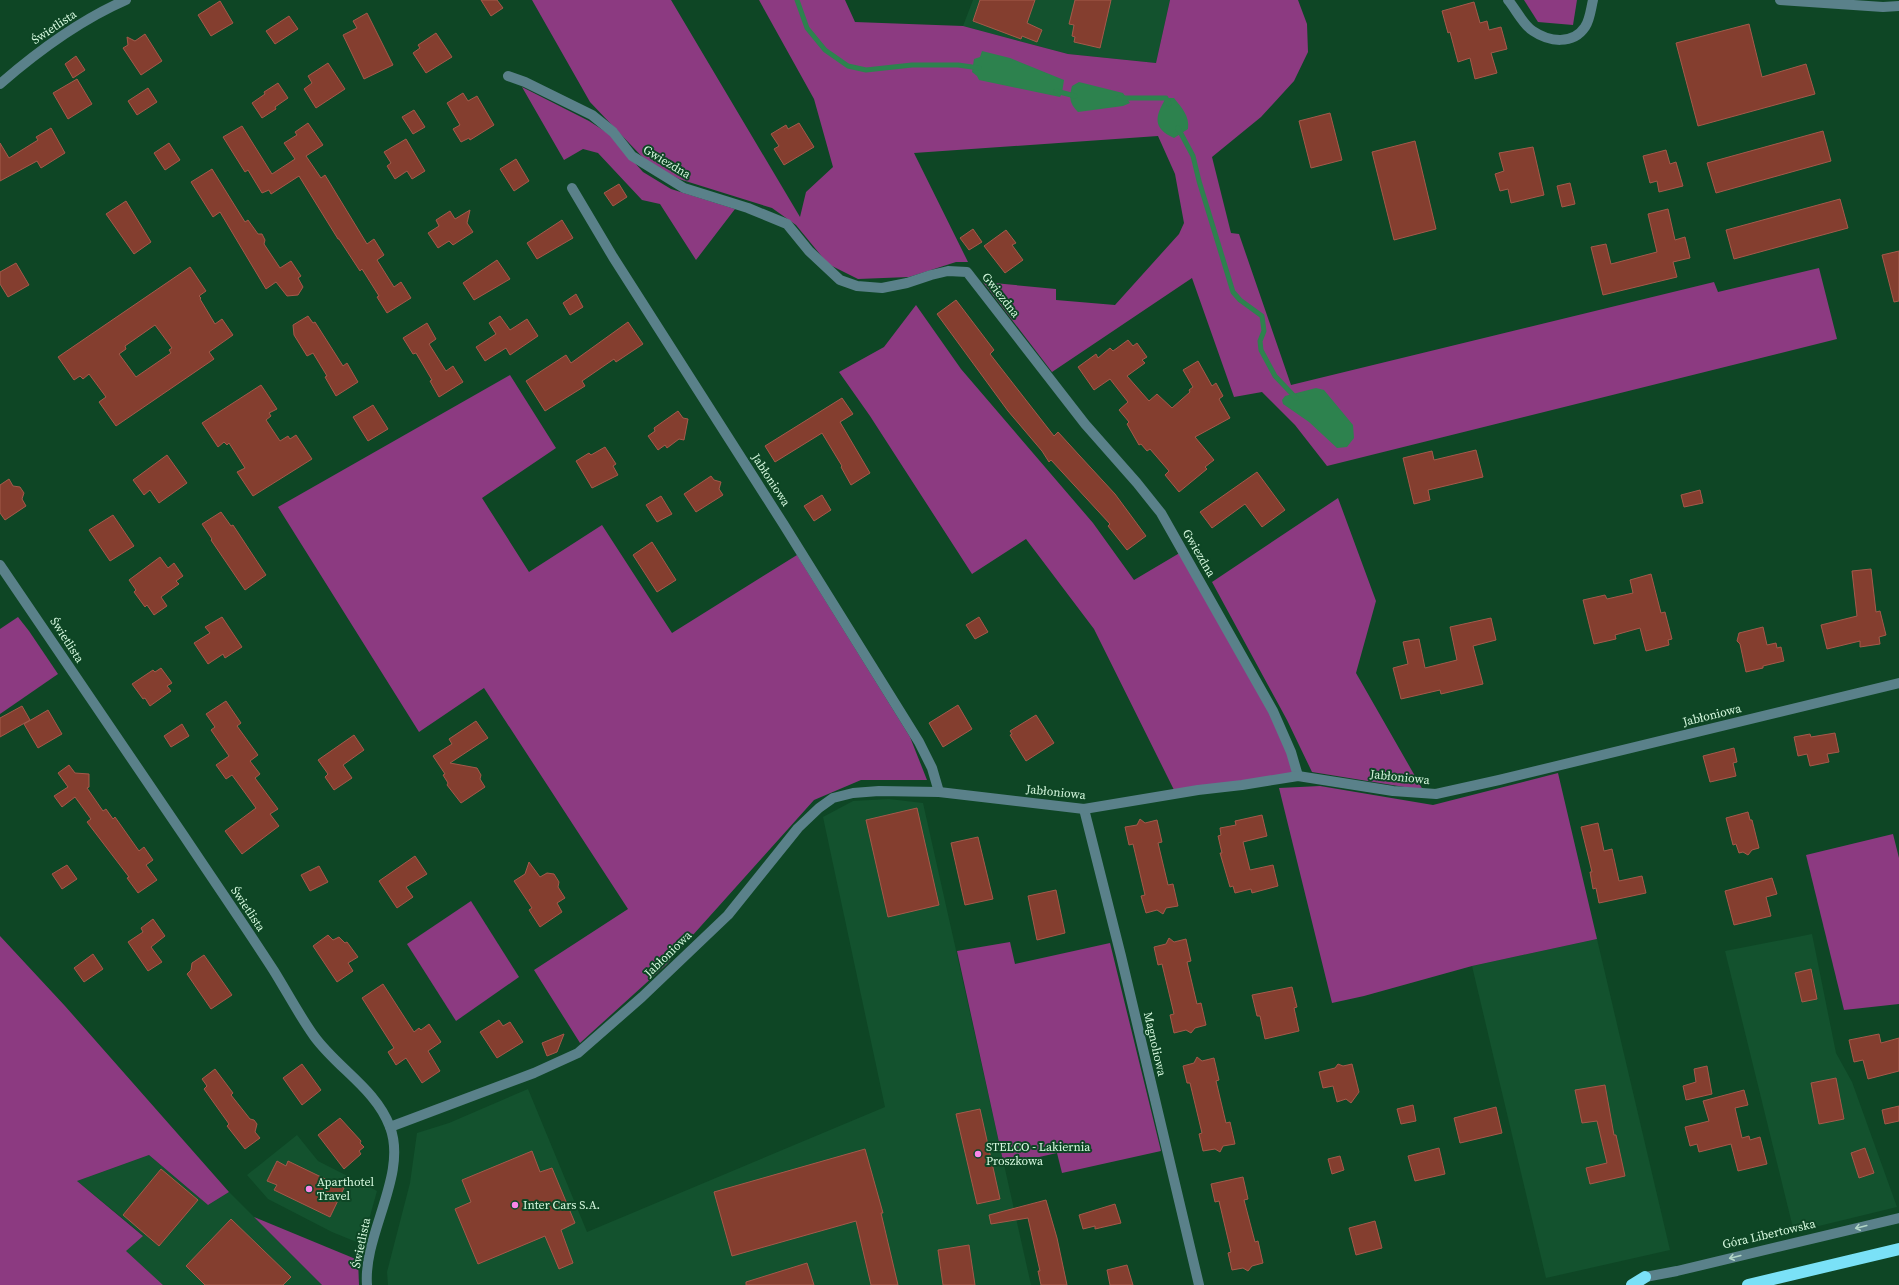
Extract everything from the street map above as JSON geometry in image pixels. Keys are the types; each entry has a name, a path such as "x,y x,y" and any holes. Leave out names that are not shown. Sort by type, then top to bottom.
{"highway":[{"path":"1748,1285 1899,1249"},
{"path":"1632,1285 1646,1277"}],"street":[{"name":"Świetlista","path":"0,84 24,63 74,28 126,0"},
{"path":"1508,0 1532,31 1548,39 1562,41 1572,37 1585,27 1593,0"},
{"path":"1780,0 1883,8 1899,6"},
{"name":"Gwiezdna","path":"508,76 525,82 592,115 613,132 632,156 659,175 684,188 748,208 786,224 809,251 840,280 856,286 882,288 907,283 931,274 948,271 967,272 1085,424 1162,513 1273,711 1291,752 1298,776"},
{"name":"Jabłoniowa","path":"572,188 613,257 784,525 919,742 932,768 939,792"},
{"name":"Świetlista","path":"0,565 184,836 274,971 314,1036 369,1093 381,1108 390,1127 394,1147 394,1164 371,1249 367,1285"},
{"name":"Jabłoniowa","path":"390,1127 534,1073 578,1053 642,997 728,915 798,828 819,808 833,798 853,793 879,791 939,792 1084,809 1198,790 1298,776 1393,791 1436,794 1899,683"},
{"name":"Magnoliowa","path":"1084,809 1121,956 1199,1285"},
{"name":"Góra Libertowska","path":"1646,1277 1899,1218"}],"shaded area":[{"path":"532,0 671,0 800,217 806,192 833,167 814,99 759,0 845,0 855,22 963,26 1068,54 1156,63 1170,0 1298,0 1307,24 1308,52 1294,81 1261,117 1212,157 1231,233 1239,234 1291,385 1714,282 1718,292 1819,268 1837,339 1327,466 1295,425 1262,392 1234,397 1192,278 1052,372 983,282 1056,289 1056,300 1115,305 1179,234 1184,223 1175,174 1158,136 914,153 968,262 956,262 909,277 858,279 828,264 796,225 772,208 679,179 649,164 590,102"},
{"path":"973,0 1170,0 1156,63 1068,54 963,26"},
{"path":"1524,0 1577,0 1573,25 1538,22"},
{"path":"982,51 1010,58 1064,80 1060,97 979,80 972,72 974,59 980,57"},
{"path":"1079,82 1123,93 1130,103 1123,106 1078,112 1071,103 1070,93 1072,86"},
{"path":"522,87 589,121 609,134 643,172 671,189 735,209 696,260 660,204 642,200 598,153 583,149 564,160"},
{"path":"1166,98 1174,98 1182,108 1188,120 1188,129 1174,138 1162,130 1158,121 1162,104"},
{"path":"916,305 961,369 1093,523 1134,580 1183,551 1273,711 1298,776 1176,794 1094,629 1026,539 972,574 870,416 839,372 884,347"},
{"path":"510,375 556,448 482,498 529,572 602,525 672,633 797,555 910,737 927,780 861,780 814,800 666,965 580,1043 534,970 628,909 484,688 419,732 278,507"},
{"path":"1316,388 1324,390 1353,425 1354,438 1347,447 1337,448 1309,422 1283,404 1282,400 1285,396"},
{"path":"1338,498 1376,601 1356,673 1423,790 1312,772 1287,720 1212,582"},
{"path":"18,617 58,674 0,714 0,629"},
{"path":"1558,773 1597,939 1472,966 1364,996 1332,1003 1279,788 1320,786 1433,805"},
{"path":"889,799 923,803 1031,1285 388,1285 387,1272 410,1183 417,1133 449,1123 528,1089 587,1232 885,1107 823,817 853,801"},
{"path":"1893,834 1899,858 1899,1004 1844,1010 1806,855"},
{"path":"471,901 519,977 456,1021 407,944"},
{"path":"1812,934 1836,1053 1852,1082 1897,1207 1794,1232 1725,951"},
{"path":"0,936 65,1006 229,1192 208,1205 149,1155 77,1181 143,1236 126,1251 163,1285 0,1285"},
{"path":"1597,939 1670,1250 1546,1278 1472,966"},
{"path":"1010,942 1015,964 1110,943 1161,1151 1062,1173 1057,1153 1004,1165 957,951"},
{"path":"297,1135 318,1161 377,1191 363,1241 359,1243 332,1232 268,1199 247,1175"},
{"path":"149,1155 208,1205 229,1192 322,1285 163,1285 125,1251 143,1235 77,1181"},
{"path":"254,1217 358,1260 359,1285 322,1285"}],"building":[{"path":"481,0 497,0 503,8 491,16"},
{"path":"980,0 1035,0 1027,23 1042,30 1037,42 1022,36 1021,39 973,21"},
{"path":"1075,0 1111,0 1100,48 1074,42 1075,37 1072,36 1074,25 1069,24"},
{"path":"220,1 233,23 211,36 198,15"},
{"path":"1474,2 1480,23 1487,21 1489,30 1501,27 1507,49 1491,53 1497,73 1475,79 1470,58 1458,62 1450,32 1448,33 1442,11"},
{"path":"367,13 393,65 364,79 343,35 357,28 353,21"},
{"path":"289,16 298,29 275,44 266,31"},
{"path":"1749,24 1762,77 1806,64 1815,94 1698,126 1676,43"},
{"path":"436,33 452,57 426,73 413,53 420,48 418,45"},
{"path":"145,34 162,61 141,75 123,48 128,45 127,37 135,41"},
{"path":"76,56 85,70 73,78 65,64"},
{"path":"328,63 345,89 316,108 304,89 312,83 308,76"},
{"path":"77,79 92,104 68,119 53,93"},
{"path":"278,83 288,98 275,107 276,109 262,118 252,103 265,94 264,92"},
{"path":"148,88 157,102 137,115 128,101"},
{"path":"463,93 468,101 477,96 494,125 470,140 469,138 461,142 453,129 460,125 447,103"},
{"path":"414,110 425,127 413,134 402,117"},
{"path":"1330,113 1342,160 1311,168 1299,121"},
{"path":"308,123 323,145 306,156 321,178 325,175 367,244 374,239 384,255 377,260 394,287 401,282 411,298 387,313 377,297 379,296 362,269 360,271 338,239 299,176 271,194 269,190 262,193 248,170 245,172 223,137 242,126 272,174 295,159 284,143 297,135 295,132"},
{"path":"799,123 814,147 784,165 774,149 779,146 771,134 786,125 788,129"},
{"path":"51,128 65,153 41,168 37,161 0,181 0,143 9,158 38,140 36,137"},
{"path":"1823,131 1831,161 1716,193 1707,163"},
{"path":"406,139 425,171 412,179 407,171 395,179 387,166 391,163 384,152"},
{"path":"1415,141 1436,229 1394,240 1372,152"},
{"path":"169,143 180,160 165,170 154,153"},
{"path":"1533,147 1544,195 1511,203 1508,189 1500,191 1495,174 1504,171 1499,153"},
{"path":"1666,150 1670,164 1676,162 1683,186 1659,192 1657,181 1650,183 1643,156"},
{"path":"516,159 529,181 514,191 500,169"},
{"path":"212,169 245,222 248,220 258,234 262,234 265,240 264,244 280,268 291,261 301,276 298,278 303,287 298,295 287,296 276,282 266,289 220,212 213,217 191,182"},
{"path":"1570,183 1575,204 1562,207 1557,186"},
{"path":"619,184 627,197 613,206 604,193"},
{"path":"1840,199 1848,228 1734,259 1726,230"},
{"path":"126,201 151,242 134,254 106,214"},
{"path":"1668,209 1675,240 1685,237 1690,258 1673,262 1677,277 1603,295 1591,247 1606,244 1611,264 1657,252 1648,214"},
{"path":"470,210 467,223 473,232 453,245 449,241 438,248 428,233 439,226 436,220 450,211 455,219"},
{"path":"562,220 573,238 537,259 527,243"},
{"path":"973,229 982,242 969,250 960,238"},
{"path":"1006,230 1016,243 1012,245 1023,260 1005,273 984,246"},
{"path":"1899,251 1899,301 1894,302 1882,255"},
{"path":"497,260 510,279 474,300 463,283"},
{"path":"16,263 29,285 8,297 0,284 0,272"},
{"path":"190,267 206,291 199,296 215,324 222,319 233,335 209,352 214,359 116,426 99,402 106,397 89,374 83,379 80,376 74,380 58,357","holes":["155,325 172,348 169,350 171,353 136,377 119,354 126,349 125,346"]},
{"path":"576,294 583,307 570,315 563,303"},
{"path":"956,300 994,350 990,354 1054,436 1058,432 1115,494 1146,536 1127,550 1108,526 1110,524 1051,460 1049,462 1042,451 1008,411 937,314"},
{"path":"308,316 313,323 315,322 343,366 347,363 358,382 336,396 325,377 327,376 313,353 307,356 294,335 293,325"},
{"path":"500,316 510,330 527,319 538,336 510,355 506,348 485,361 476,347 496,334 489,323"},
{"path":"628,322 643,344 616,362 614,359 582,381 585,386 545,411 526,381 566,355 571,363"},
{"path":"427,323 436,339 429,344 446,371 453,366 463,382 439,397 430,381 432,380 416,353 413,354 403,338"},
{"path":"1128,340 1133,346 1137,343 1147,357 1142,360 1145,363 1127,376 1149,401 1157,394 1172,408 1190,392 1189,390 1193,387 1183,370 1198,361 1212,386 1216,383 1223,396 1219,399 1230,418 1195,437 1214,460 1205,467 1207,469 1179,492 1165,475 1169,471 1150,449 1147,451 1141,444 1139,445 1127,424 1129,422 1119,410 1128,402 1110,379 1094,390 1078,367 1096,354 1098,358 1110,348 1113,351"},
{"path":"261,385 277,409 269,413 271,416 266,420 280,441 288,436 290,439 296,435 312,459 253,496 237,472 245,468 229,443 227,445 224,442 218,447 202,423"},
{"path":"842,398 853,414 840,422 870,473 851,485 841,467 842,466 822,433 775,462 765,446"},
{"path":"373,405 388,429 368,441 353,417"},
{"path":"678,411 683,418 688,419 684,440 679,439 667,448 665,445 658,450 648,436 655,431 654,428"},
{"path":"605,447 616,464 613,466 618,475 592,488 576,461 589,453 591,455"},
{"path":"1476,450 1483,477 1428,490 1430,500 1414,504 1403,458 1432,451 1434,460"},
{"path":"167,455 187,483 159,503 150,490 144,495 133,480"},
{"path":"1257,472 1285,510 1262,527 1245,504 1212,528 1200,512"},
{"path":"711,476 714,480 721,482 719,489 723,495 696,512 684,494"},
{"path":"9,479 13,486 20,487 24,493 22,499 26,506 5,520 0,513 0,485"},
{"path":"1700,490 1703,503 1684,507 1681,495"},
{"path":"822,495 831,510 814,521 804,506"},
{"path":"661,496 672,514 657,522 646,505"},
{"path":"221,512 231,526 233,525 266,575 245,590 202,524"},
{"path":"113,515 134,546 110,561 89,530"},
{"path":"652,542 676,580 657,592 633,555"},
{"path":"160,557 168,568 174,563 183,576 176,581 179,584 161,597 167,606 154,615 147,605 145,607 134,592 136,590 129,580"},
{"path":"1871,569 1876,612 1880,611 1886,635 1879,637 1880,644 1860,647 1860,641 1827,649 1821,625 1857,616 1852,571"},
{"path":"1651,574 1661,613 1665,612 1672,639 1668,640 1669,645 1646,651 1640,628 1615,635 1616,639 1594,644 1583,600 1605,595 1607,599 1633,593 1630,580"},
{"path":"222,617 242,647 225,658 223,654 208,664 194,643 210,633 205,627"},
{"path":"979,617 988,632 975,639 966,625"},
{"path":"1491,618 1496,640 1473,646 1483,684 1441,694 1440,690 1401,699 1393,668 1408,664 1403,642 1419,639 1425,668 1457,660 1450,627"},
{"path":"1763,627 1767,645 1776,643 1777,648 1781,647 1784,661 1746,672 1740,644 1737,641 1739,633"},
{"path":"161,668 172,683 167,686 171,691 150,706 132,684 153,670 155,672"},
{"path":"226,701 241,723 237,726 258,755 250,761 260,774 255,778 278,809 270,814 279,826 242,854 225,831 256,808 232,775 226,779 216,765 229,756 211,730 215,727 206,714"},
{"path":"958,705 972,729 943,747 929,723"},
{"path":"22,706 30,720 0,737 0,718"},
{"path":"48,710 62,734 38,748 24,724"},
{"path":"1036,715 1054,743 1026,761 1010,735 1012,734 1010,731"},
{"path":"476,721 488,738 450,763 477,768 481,775 480,779 485,787 461,803 447,785 448,783 443,775 445,774 433,756 452,744 449,739"},
{"path":"182,724 189,736 171,747 164,736"},
{"path":"1835,733 1839,752 1827,754 1829,762 1810,766 1807,754 1798,756 1794,737 1810,734 1811,737"},
{"path":"354,735 364,750 343,765 352,778 334,790 325,777 328,774 318,760"},
{"path":"1734,748 1737,762 1733,763 1736,776 1710,782 1703,756"},
{"path":"69,765 75,773 89,774 89,787 87,788 103,811 106,809 113,819 115,817 139,851 144,847 153,860 146,865 157,880 138,893 127,878 129,877 87,822 91,819 75,797 62,807 54,796 68,787 58,773"},
{"path":"917,808 939,905 888,917 866,820"},
{"path":"1748,812 1750,820 1752,820 1759,848 1752,850 1748,855 1743,852 1739,853 1736,844 1733,845 1726,818"},
{"path":"1262,815 1267,836 1243,842 1250,870 1273,865 1278,886 1252,893 1251,889 1235,893 1233,886 1230,887 1220,853 1222,853 1218,836 1221,835 1220,828 1236,825 1235,821"},
{"path":"1140,819 1145,823 1157,820 1162,842 1158,843 1168,885 1173,884 1178,906 1166,908 1163,914 1157,910 1146,913 1141,896 1145,895 1133,844 1129,845 1125,827 1137,825"},
{"path":"1598,823 1604,851 1612,849 1619,881 1642,876 1646,893 1599,903 1596,888 1593,889 1590,872 1592,872 1581,827"},
{"path":"978,837 993,899 965,905 951,843"},
{"path":"415,856 427,874 406,887 413,897 397,908 379,881"},
{"path":"529,862 540,877 547,873 554,874 559,882 558,887 565,898 557,903 562,912 540,927 529,910 532,908 514,881 525,874"},
{"path":"67,865 77,879 62,889 52,874"},
{"path":"319,866 328,882 310,891 301,875"},
{"path":"1772,878 1777,894 1766,897 1771,916 1734,925 1725,891"},
{"path":"1056,890 1065,933 1037,940 1028,896"},
{"path":"153,919 165,936 151,947 162,962 148,971 128,942 143,932 141,928"},
{"path":"328,935 333,940 339,937 345,943 347,942 358,957 348,963 353,971 337,982 313,946"},
{"path":"1169,938 1174,942 1186,939 1191,961 1187,962 1197,1004 1201,1003 1206,1025 1195,1028 1191,1033 1186,1030 1174,1033 1170,1015 1174,1014 1162,964 1158,965 1154,947 1166,944"},
{"path":"93,954 103,969 84,982 74,968"},
{"path":"204,955 232,995 211,1009 187,974 191,970 192,963"},
{"path":"1811,969 1817,999 1802,1002 1795,973"},
{"path":"383,984 414,1032 419,1028 421,1030 429,1024 441,1042 428,1051 440,1071 422,1083 406,1058 396,1065 388,1052 394,1048 362,998"},
{"path":"1292,987 1297,1007 1294,1008 1299,1031 1265,1039 1260,1016 1257,1016 1252,995"},
{"path":"499,1020 503,1026 510,1022 523,1042 497,1058 480,1032"},
{"path":"564,1034 557,1052 547,1056 542,1043"},
{"path":"1879,1034 1881,1043 1899,1038 1899,1071 1868,1079 1863,1060 1854,1062 1849,1040"},
{"path":"1197,1057 1202,1061 1214,1058 1219,1080 1216,1081 1226,1123 1230,1122 1235,1144 1223,1146 1220,1152 1215,1149 1203,1151 1199,1134 1202,1133 1190,1083 1187,1083 1183,1066 1194,1063"},
{"path":"302,1064 321,1090 302,1105 283,1078"},
{"path":"1338,1064 1343,1066 1352,1064 1359,1092 1351,1103 1346,1099 1337,1102 1333,1086 1323,1088 1319,1072 1335,1068"},
{"path":"1707,1066 1712,1094 1686,1100 1683,1086 1696,1082 1694,1069"},
{"path":"215,1069 233,1093 231,1095 250,1119 254,1120 257,1124 255,1132 260,1138 245,1149 227,1126 229,1124 204,1089 207,1086 202,1079"},
{"path":"1836,1078 1844,1119 1819,1124 1811,1083"},
{"path":"1605,1085 1614,1135 1616,1135 1625,1176 1590,1184 1586,1168 1607,1163 1597,1121 1582,1123 1575,1090"},
{"path":"1744,1090 1748,1105 1735,1108 1742,1138 1749,1136 1750,1140 1760,1137 1767,1164 1738,1171 1731,1144 1699,1152 1697,1144 1690,1146 1685,1127 1709,1121 1703,1101"},
{"path":"1413,1105 1416,1121 1401,1124 1397,1109"},
{"path":"1899,1106 1899,1121 1885,1124 1882,1110"},
{"path":"1496,1107 1502,1133 1460,1143 1454,1118"},
{"name":"STELCO - Lakiernia Proszkowa","path":"980,1109 1000,1199 977,1204 956,1114"},
{"path":"340,1118 361,1141 360,1143 364,1147 359,1151 361,1154 344,1169 318,1135"},
{"path":"1439,1148 1445,1174 1415,1181 1408,1156"},
{"path":"1865,1148 1874,1173 1859,1178 1851,1153"},
{"path":"865,1149 883,1213 881,1213 898,1285 871,1285 856,1221 732,1256 714,1192"},
{"name":"Inter Cars S.A.","path":"532,1151 540,1172 552,1168 575,1223 561,1230 573,1263 559,1269 545,1236 478,1264 455,1209 471,1202 462,1180"},
{"path":"1340,1156 1344,1170 1332,1174 1328,1159"},
{"name":"Aparthotel Travel","path":"277,1161 286,1166 288,1161 344,1188 330,1217 274,1190 277,1185 267,1181"},
{"path":"161,1169 198,1200 159,1246 123,1215"},
{"path":"1243,1177 1248,1199 1244,1200 1255,1242 1258,1241 1263,1263 1252,1266 1248,1271 1243,1268 1232,1270 1228,1253 1231,1252 1219,1201 1215,1202 1211,1184"},
{"path":"1046,1200 1057,1238 1067,1285 1041,1285 1038,1271 1040,1271 1028,1218 991,1224 989,1215"},
{"path":"1115,1204 1121,1223 1095,1229 1095,1226 1083,1229 1079,1215"},
{"path":"231,1219 291,1277 283,1285 205,1285 186,1266"},
{"path":"1375,1221 1382,1248 1356,1255 1349,1228"},
{"path":"969,1245 975,1285 943,1285 938,1250"},
{"path":"807,1263 814,1285 746,1285 746,1282"},
{"path":"1127,1265 1133,1285 1110,1285 1107,1270"}],"waterway":[{"path":"797,0 807,28 825,50 848,66 866,70 912,65 958,65 979,68"},
{"path":"1056,91 1075,96"},
{"path":"1119,98 1166,98 1169,104"},
{"path":"1178,128 1193,156 1199,181 1233,292 1240,300 1262,316 1264,331 1260,341 1261,350 1275,376 1296,398"}],"place":[{"name":"STELCO - Lakiernia Proszkowa","path":"978,1154"},
{"name":"Aparthotel Travel","path":"309,1189"},
{"name":"Inter Cars S.A.","path":"515,1205"}]}
